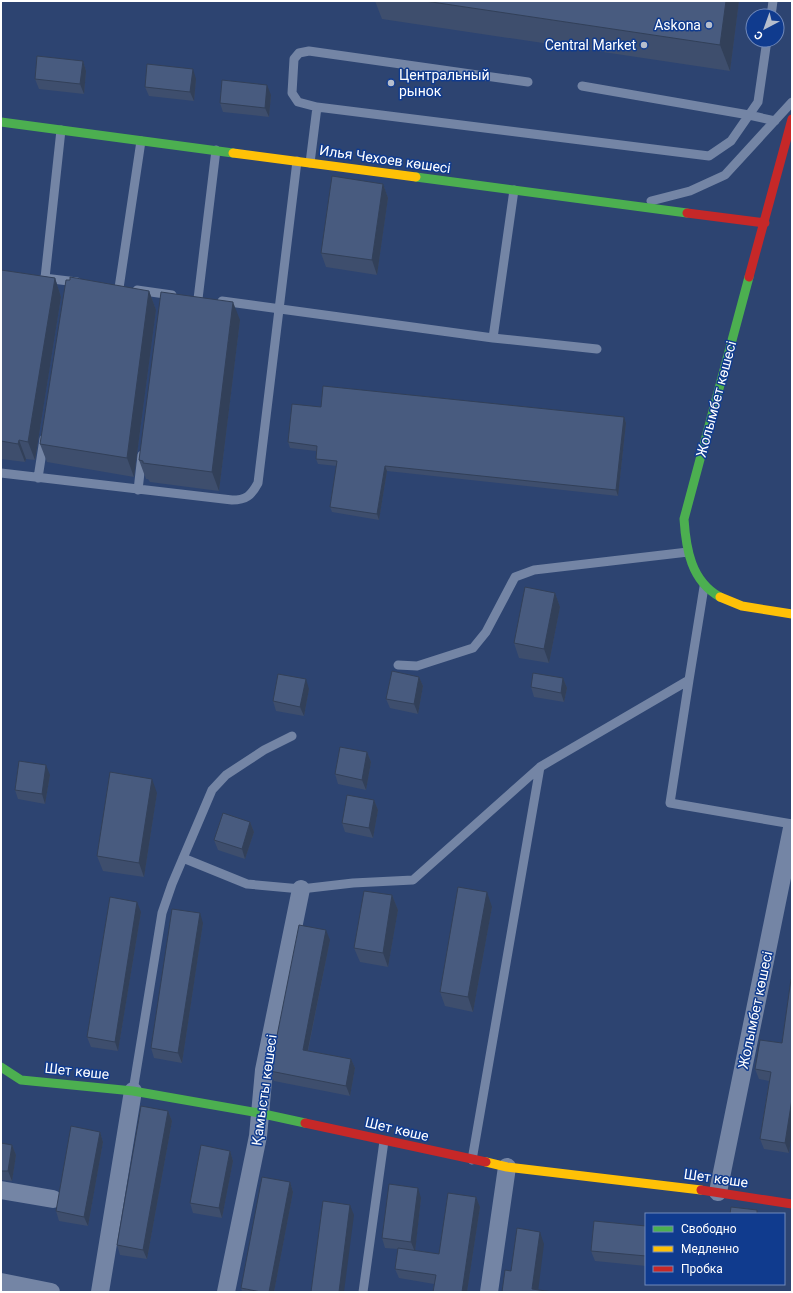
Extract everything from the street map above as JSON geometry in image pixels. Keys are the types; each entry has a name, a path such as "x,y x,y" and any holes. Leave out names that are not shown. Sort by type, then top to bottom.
{"street":[{"name":"Жолымбет көшесі","path":"792,119 765,223 748,274 684,519 688,552 695,572 704,587 725,600 748,609 792,614"},
{"name":"Илья Чехоев көшесі","path":"1,122 765,223"},
{"name":"Жолымбет көшесі","path":"718,1192 792,828"},
{"name":"Қамысты көшесі","path":"226,1292 258,1136 264,1070 300,889"},
{"name":"Шет көше","path":"1,1067 21,1080 133,1091 259,1113 507,1167 718,1192 792,1204"},
{"path":"100,1292 133,1091"},
{"path":"489,1292 507,1167"},
{"path":"1,1190 53,1199"},
{"path":"1,1282 51,1292"}],"lane":[{"path":"528,82 309,51 299,53 294,59 292,94 298,102 317,107 708,156 732,141 758,102 766,48"},
{"path":"582,86 749,115 775,121"},
{"path":"630,206 690,191 725,175 792,102"},
{"path":"310,163 317,107"},
{"path":"62,130 41,278 69,285 84,283"},
{"path":"141,141 116,287 164,298 199,299 279,308 493,338 597,349"},
{"path":"199,299 216,150"},
{"path":"1,473 232,500 241,500 251,496 258,484 297,161"},
{"path":"493,338 514,190"},
{"path":"38,478 45,430"},
{"path":"138,490 144,443"},
{"path":"398,665 417,666 474,648 486,632 515,577 534,570 688,552"},
{"path":"704,587 670,803 792,824"},
{"path":"183,858 248,884 300,889 353,883 413,880 540,767 689,680"},
{"path":"133,1091 162,913 183,858 212,790 226,775 264,750 292,736"},
{"path":"472,1160 540,767"},
{"path":"363,1292 384,1141"}],"building":[{"path":"425,1 726,1 720,45"},
{"path":"37,56 83,61 80,84 35,79"},
{"path":"147,64 193,69 190,92 145,87"},
{"path":"222,80 267,85 265,108 220,103"},
{"path":"332,176 383,184 372,260 321,253"},
{"path":"1,270 55,278 28,442 19,440 18,444 1,441"},
{"path":"70,277 149,291 127,458 40,444 66,280 70,280"},
{"path":"161,292 233,302 212,472 143,463 143,461 139,460"},
{"path":"323,386 624,417 616,490 385,466 377,514 330,507 337,461 316,459 317,446 288,442 292,404 321,407"},
{"path":"525,587 555,593 544,649 514,643"},
{"path":"392,671 419,677 414,704 386,699"},
{"path":"533,673 563,678 561,693 531,687"},
{"path":"278,674 306,679 300,707 273,701"},
{"path":"340,747 367,752 362,780 335,774"},
{"path":"19,761 46,765 42,794 15,790"},
{"path":"110,772 152,779 139,863 97,856"},
{"path":"347,795 374,800 369,828 342,823"},
{"path":"223,813 250,822 242,849 214,840"},
{"path":"458,887 487,892 468,997 440,992"},
{"path":"364,891 392,895 383,953 354,948"},
{"path":"110,897 137,902 115,1042 87,1037"},
{"path":"172,909 200,913 178,1053 151,1048"},
{"path":"299,925 326,930 303,1050 351,1059 346,1086 270,1071"},
{"path":"791,979 792,1099 785,1143 760,1139 771,1072 755,1069 760,1040 782,1043"},
{"path":"141,1106 168,1111 143,1250 117,1245"},
{"path":"71,1126 100,1132 84,1217 56,1211"},
{"path":"1,1143 12,1145 8,1171 1,1171"},
{"path":"201,1145 230,1151 219,1208 190,1203"},
{"path":"262,1177 290,1182 269,1292 241,1288"},
{"path":"389,1184 418,1188 411,1242 382,1238"},
{"path":"448,1193 476,1197 462,1292 433,1292 436,1275 395,1269 398,1248 439,1254"},
{"path":"323,1201 350,1205 339,1292 311,1292"},
{"path":"731,1207 757,1210 757,1213 730,1213"},
{"path":"594,1221 645,1226 645,1256 591,1251"},
{"path":"517,1228 540,1232 532,1289 553,1292 502,1292 505,1270 511,1271"}],"traffic: fast":[{"path":"1,122 233,153"},
{"path":"416,177 687,213"},
{"path":"720,597 710,590 696,573 686,542 684,519 749,277"},
{"path":"1,1067 21,1080 133,1091 259,1113 305,1123"}],"traffic: slow":[{"path":"233,153 416,177"},
{"path":"720,597 742,606 792,614"},
{"path":"486,1162 507,1167 701,1190"}],"traffic: jam":[{"path":"749,277 792,119"},
{"path":"687,213 765,223"},
{"path":"305,1123 486,1162"},
{"path":"701,1190 792,1204"}],"place":[{"name":"Askona","path":"709,25"},
{"name":"Central Market","path":"644,45"},
{"name":"Центральный рынок","path":"391,83"}]}
